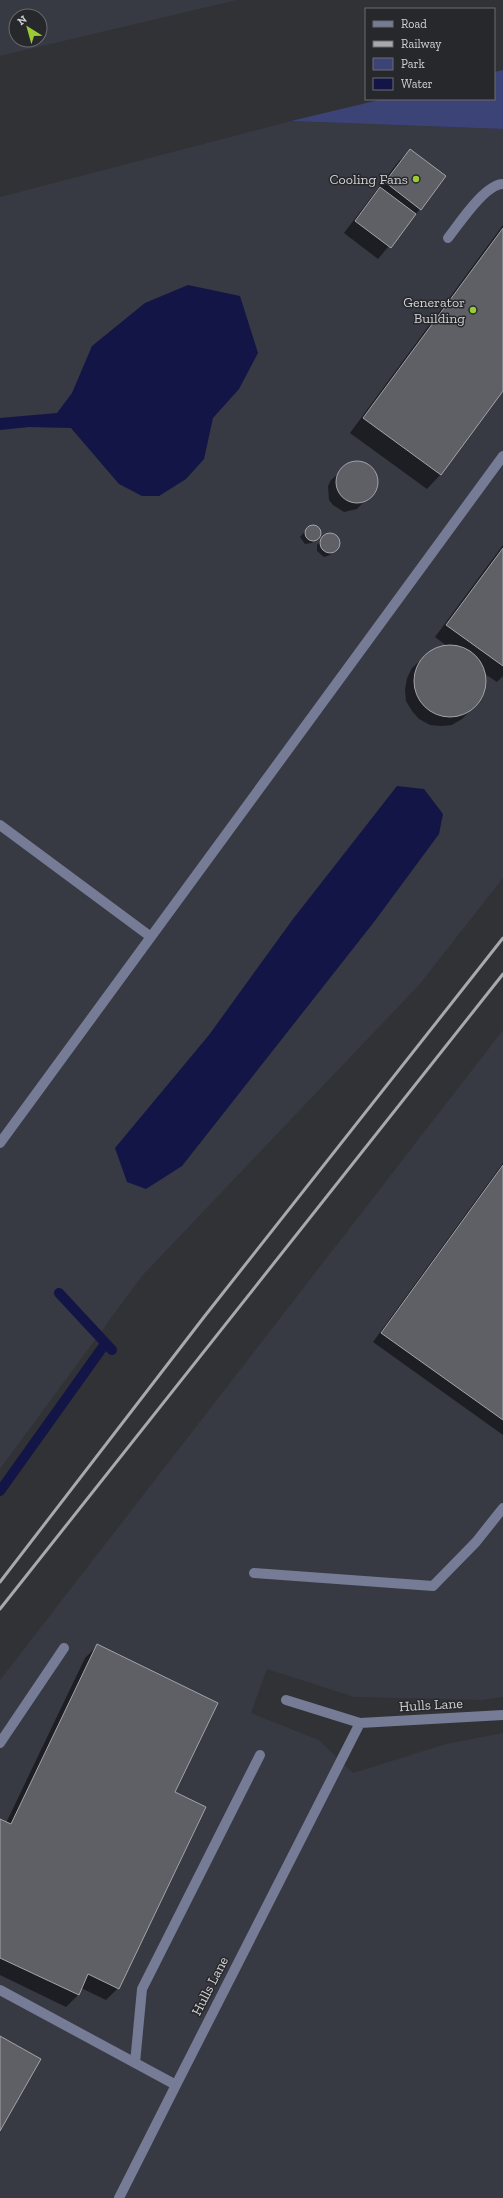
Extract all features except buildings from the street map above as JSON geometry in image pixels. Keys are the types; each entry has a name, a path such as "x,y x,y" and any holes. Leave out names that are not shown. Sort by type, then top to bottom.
{"street":[{"path":"448,238 480,197 499,184 503,184"},
{"path":"0,1143 503,456"},
{"path":"0,825 151,937"},
{"path":"254,1573 433,1586 476,1542 503,1508"},
{"path":"0,1743 64,1648"},
{"name":"Hulls Lane","path":"286,1700 360,1723 503,1715"},
{"name":"Hulls Lane","path":"119,2198 360,1723"},
{"path":"135,2063 142,1989 260,1755"},
{"path":"0,1990 176,2084"}],"shaded area":[{"path":"0,0 237,0 48,45 48,8 8,8 8,48 34,48 0,56"},
{"path":"291,121 503,129 503,878 419,985 142,1276 0,1469 0,197"},
{"path":"503,1030 503,1697 482,1700 354,1697 267,1669 251,1713 319,1740 353,1773 446,1744 503,1733 503,2198 0,2198 0,1680"}],"green space":[{"path":"503,70 503,129 291,121 379,100 495,100 495,72"}],"water":[{"path":"188,285 240,296 258,353 239,389 213,418 204,459 186,479 159,496 142,496 119,484 71,428 29,427 0,430 0,418 57,413 72,393 92,346 145,303"},
{"path":"397,786 424,789 443,814 439,834 374,922 182,1166 146,1189 127,1182 115,1148 209,1035 293,919"}],"waterway":[{"path":"59,1293 112,1350"},
{"path":"0,1491 105,1344"}],"railway":[{"path":"0,1582 204,1317 503,938"},
{"path":"0,1609 503,974"}],"place":[{"name":"Cooling Fans","path":"416,179"},
{"name":"Generator Building","path":"473,310"}]}
